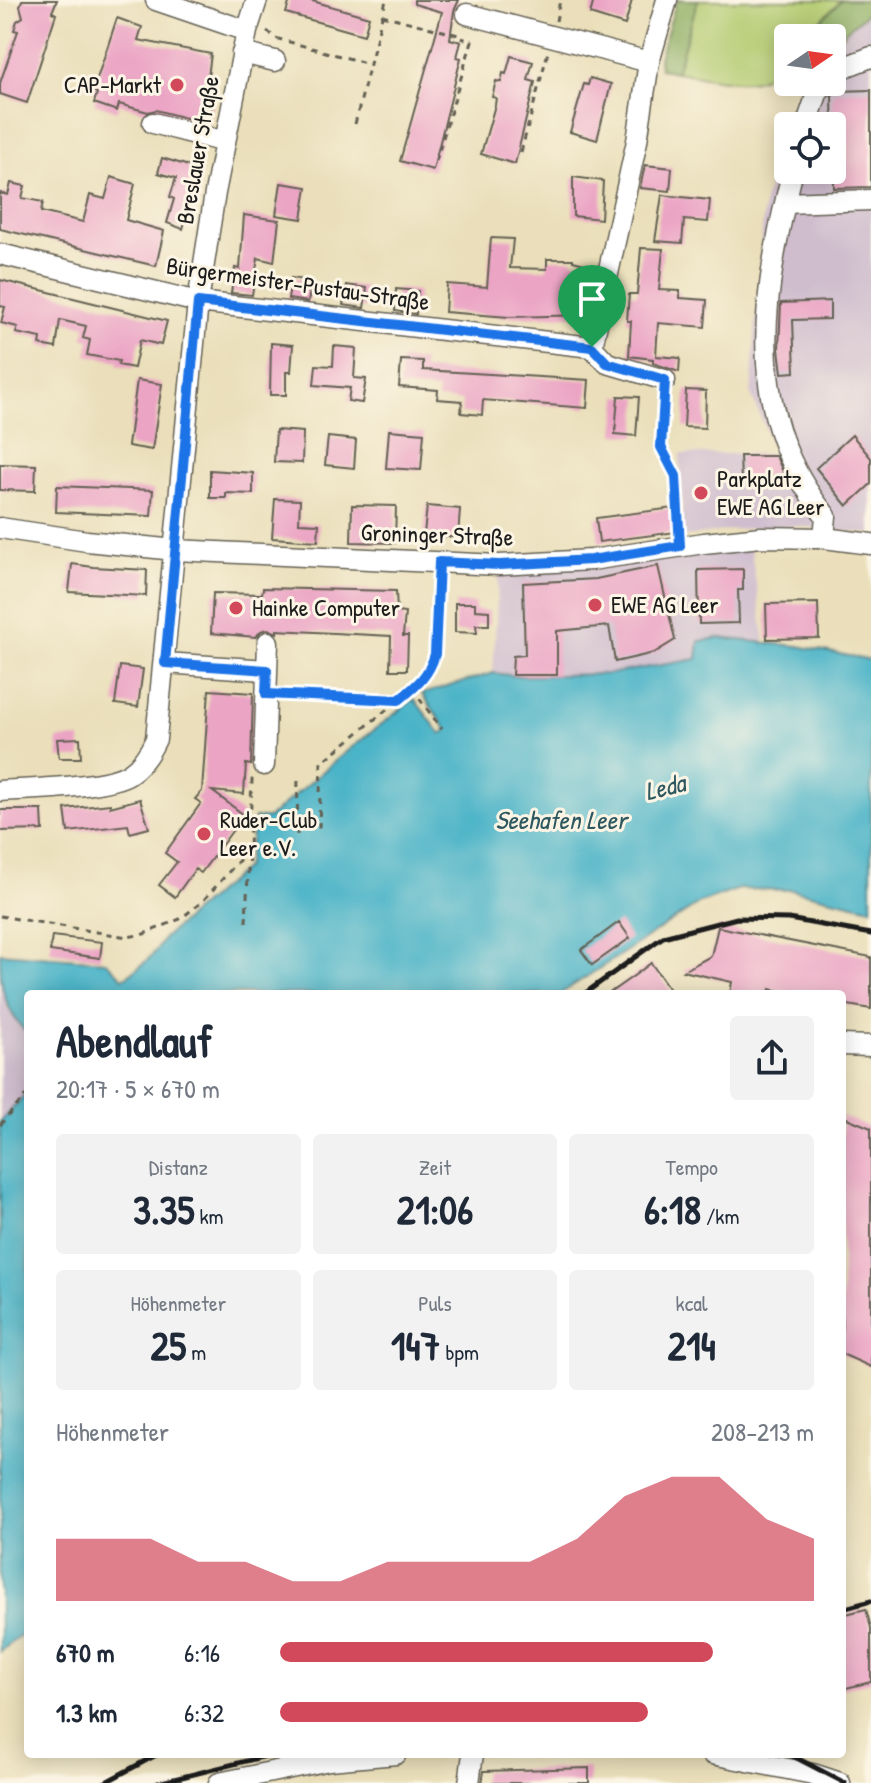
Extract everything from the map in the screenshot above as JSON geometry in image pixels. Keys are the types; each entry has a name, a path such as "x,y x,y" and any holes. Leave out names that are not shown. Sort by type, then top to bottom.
{"street":[{"path":"156,0 249,26"},
{"name":"Breslauer Straße","path":"0,791 89,783 128,774 141,763 156,739 198,302 242,53 257,0"},
{"path":"592,347 637,141 649,62 667,0"},
{"path":"467,14 649,62"},
{"path":"242,53 275,61"},
{"path":"846,66 871,57"},
{"path":"153,123 225,142"},
{"path":"790,184 768,284 766,340 769,399 804,489 826,516 824,538"},
{"path":"785,203 871,200"},
{"name":"Bürgermeister-Pustau-Straße","path":"0,254 198,302 592,347 607,363 665,380"},
{"name":"Groninger Straße","path":"0,528 175,550 499,565 591,560 680,546 704,537 824,538 871,544"},
{"path":"264,765 268,642"},
{"path":"165,663 267,670"},
{"path":"846,1045 871,1046"},
{"path":"219,1783 314,1763 360,1758"},
{"path":"469,1783 472,1758"},
{"path":"732,1758 813,1774 840,1783"}],"path":[{"path":"355,124 386,0"},
{"path":"461,38 467,14"},
{"path":"382,15 472,41 436,161"},
{"path":"249,26 264,27 275,38 369,64"},
{"path":"521,152 552,37"},
{"path":"665,380 661,447 676,476 680,546"},
{"path":"319,828 321,763 412,689 431,668 435,654 439,562"},
{"path":"412,689 442,729"},
{"path":"266,694 399,700"},
{"path":"246,922 252,780 264,765"},
{"path":"297,835 298,775"},
{"path":"0,916 111,936 144,934 180,919 202,902 249,849"},
{"path":"0,1125 24,1098"}],"shaded area":[{"path":"871,10 871,534 798,526 739,529 683,537 680,454 776,454 751,395 764,202 774,170 774,184 846,184 846,112 792,112 797,96 846,96 846,31"},
{"path":"749,538 765,642 719,638 700,641 698,659 609,674 517,676 493,673 499,565"},
{"path":"0,971 7,1008 24,1030 24,1095 0,1122"}],"green space":[{"path":"677,0 698,0 676,72 660,69 659,58"},
{"path":"698,0 841,0 818,24 774,24 774,69 759,79 741,81 676,72"},
{"path":"841,0 871,0 871,10 846,31 846,24 818,24"}],"water":[{"name":"Seehafen Leer","path":"719,638 798,646 871,660 871,908 793,890 739,889 700,903 566,990 24,990 24,1030 9,1007 1,977 0,953 105,961 123,978 146,961 164,938 246,867 255,818 268,818 414,699 441,734 447,730 422,694 493,673 517,676 609,674 697,659 699,641"},
{"path":"24,1095 24,1632 0,1652 0,1122"}],"building":[{"path":"22,0 57,0 52,12 56,14 27,103 0,94 0,83 18,31 14,30 17,21 23,17"},
{"path":"290,0 309,0 369,17 364,35 286,13"},
{"path":"414,0 459,0 450,39 461,42 457,57 461,58 433,170 400,161 442,12 414,4"},
{"path":"594,0 632,0 625,25 590,14"},
{"path":"117,18 142,27 138,40 211,54 206,92 214,94 208,124 156,110 148,112 119,104 117,111 94,103 97,93 93,91"},
{"path":"511,56 533,62 528,80 535,82 515,164 481,154 495,105 496,98 492,97 496,81 501,82 503,73 506,74"},
{"path":"590,78 611,84 597,140 570,132 584,84 588,85"},
{"path":"871,90 871,187 834,188 834,184 846,184 846,112 832,112 832,96 846,96 846,91"},
{"path":"162,158 199,169 183,229 167,223 176,178 158,173"},
{"path":"645,165 672,168 670,191 640,188"},
{"path":"111,177 135,184 126,220 164,231 156,266 0,229 0,193 8,195 11,183 25,186 22,198 43,202 41,212 83,222 90,195 105,199"},
{"path":"573,177 603,181 601,219 573,216"},
{"path":"281,183 307,187 302,219 276,215"},
{"path":"662,195 710,200 708,222 684,220 682,243 655,241"},
{"path":"244,215 279,220 274,262 258,258 252,295 231,293 235,268 240,269"},
{"path":"491,238 513,239 510,268 547,269 547,259 573,259 592,266 586,287 592,287 586,315 509,317 445,312 447,284 487,287"},
{"path":"641,248 663,249 659,290 680,291 680,298 707,300 705,327 658,323 656,356 680,358 679,372 653,363 653,359 629,356 629,294 637,294"},
{"path":"291,278 312,281 308,302 288,299"},
{"path":"0,280 167,321 161,345 140,340 134,368 118,365 119,361 87,355 90,340 83,338 86,326 60,320 56,348 40,345 41,338 16,333 18,327 1,323 5,307 0,306"},
{"path":"347,285 367,288 364,308 343,305"},
{"path":"396,289 418,291 416,314 395,311"},
{"path":"830,301 830,319 793,320 795,372 782,373 779,349 781,303"},
{"path":"271,343 293,345 291,372 286,372 286,395 270,395"},
{"path":"334,346 356,348 354,378 366,379 362,403 348,401 350,388 314,385 316,365 333,366"},
{"path":"401,360 423,361 423,370 589,380 587,408 483,400 482,415 461,413 462,401 437,399 438,390 399,387"},
{"path":"137,380 162,384 152,450 128,446"},
{"path":"686,390 706,391 705,428 684,427"},
{"path":"618,396 639,397 636,436 615,434"},
{"path":"276,430 303,432 302,463 274,462"},
{"path":"389,430 424,433 421,470 386,468"},
{"path":"852,435 871,458 871,484 847,506 816,468"},
{"path":"328,437 356,440 354,468 325,465"},
{"path":"740,456 776,456 785,476 741,480"},
{"path":"0,464 36,465 35,491 0,490"},
{"path":"210,470 253,473 253,494 226,493 226,498 210,498"},
{"path":"57,486 153,490 151,516 56,512"},
{"path":"275,499 300,500 299,523 319,524 318,541 272,538"},
{"path":"352,505 396,506 395,543 351,542"},
{"path":"427,506 460,509 458,538 424,534"},
{"path":"673,508 677,532 599,542 596,518"},
{"path":"72,564 147,570 146,596 69,592"},
{"name":"EWE AG Leer","path":"658,566 675,640 654,653 615,662 609,626 557,631 557,675 512,675 513,656 525,655 523,583 596,579"},
{"path":"743,569 743,590 738,590 739,623 699,624 698,570"},
{"path":"263,588 396,591 397,612 405,613 403,636 408,636 407,670 390,670 391,636 277,630 277,633 268,629 256,637 211,633 213,593 262,594"},
{"path":"455,603 475,603 475,610 489,611 489,625 476,625 477,633 455,632"},
{"path":"818,603 819,638 767,639 766,604"},
{"path":"120,666 143,669 138,707 115,704"},
{"path":"209,690 253,693 251,765 246,764 244,794 212,791 244,815 201,873 195,869 175,897 159,885 177,862 165,853 201,803 195,799 202,791"},
{"path":"80,738 81,758 59,758 57,739"},
{"path":"140,799 149,828 130,833 128,825 68,832 65,809 110,804 110,807"},
{"path":"0,810 42,810 43,830 0,831"},
{"path":"619,922 630,938 592,965 581,950"},
{"path":"718,927 871,957 871,1009 846,1005 846,990 731,990 732,982 683,971 711,956"},
{"path":"52,936 102,942 100,958 50,951"},
{"path":"651,963 670,990 614,990"},
{"path":"846,1118 871,1128 871,1367 846,1356"},
{"path":"866,1609 871,1628 871,1682 846,1688 846,1614"},
{"path":"589,1768 589,1783 482,1783 484,1771"}],"railway":[{"path":"590,990 663,937 737,918 789,919 871,934"},
{"path":"846,1608 871,1601"},
{"path":"104,1783 151,1758"},
{"path":"158,1783 258,1758"},
{"path":"797,1758 845,1783"}],"place":[{"name":"CAP-Markt","path":"177,85"},
{"name":"Parkplatz EWE AG Leer","path":"701,493"},
{"name":"EWE AG Leer","path":"595,605"},
{"name":"Hainke Computer","path":"236,608"},
{"name":"Ruder-Club Leer e.V.","path":"204,834"}],"route":[{"path":"198,302 592,347 607,363 665,380 661,447 676,476 680,546 591,560 499,565 439,562 435,654 431,668 423,680 399,700 266,694 267,670 165,663 198,302"}],"water label":[{"name":"Leda","path":"665,787"}]}
